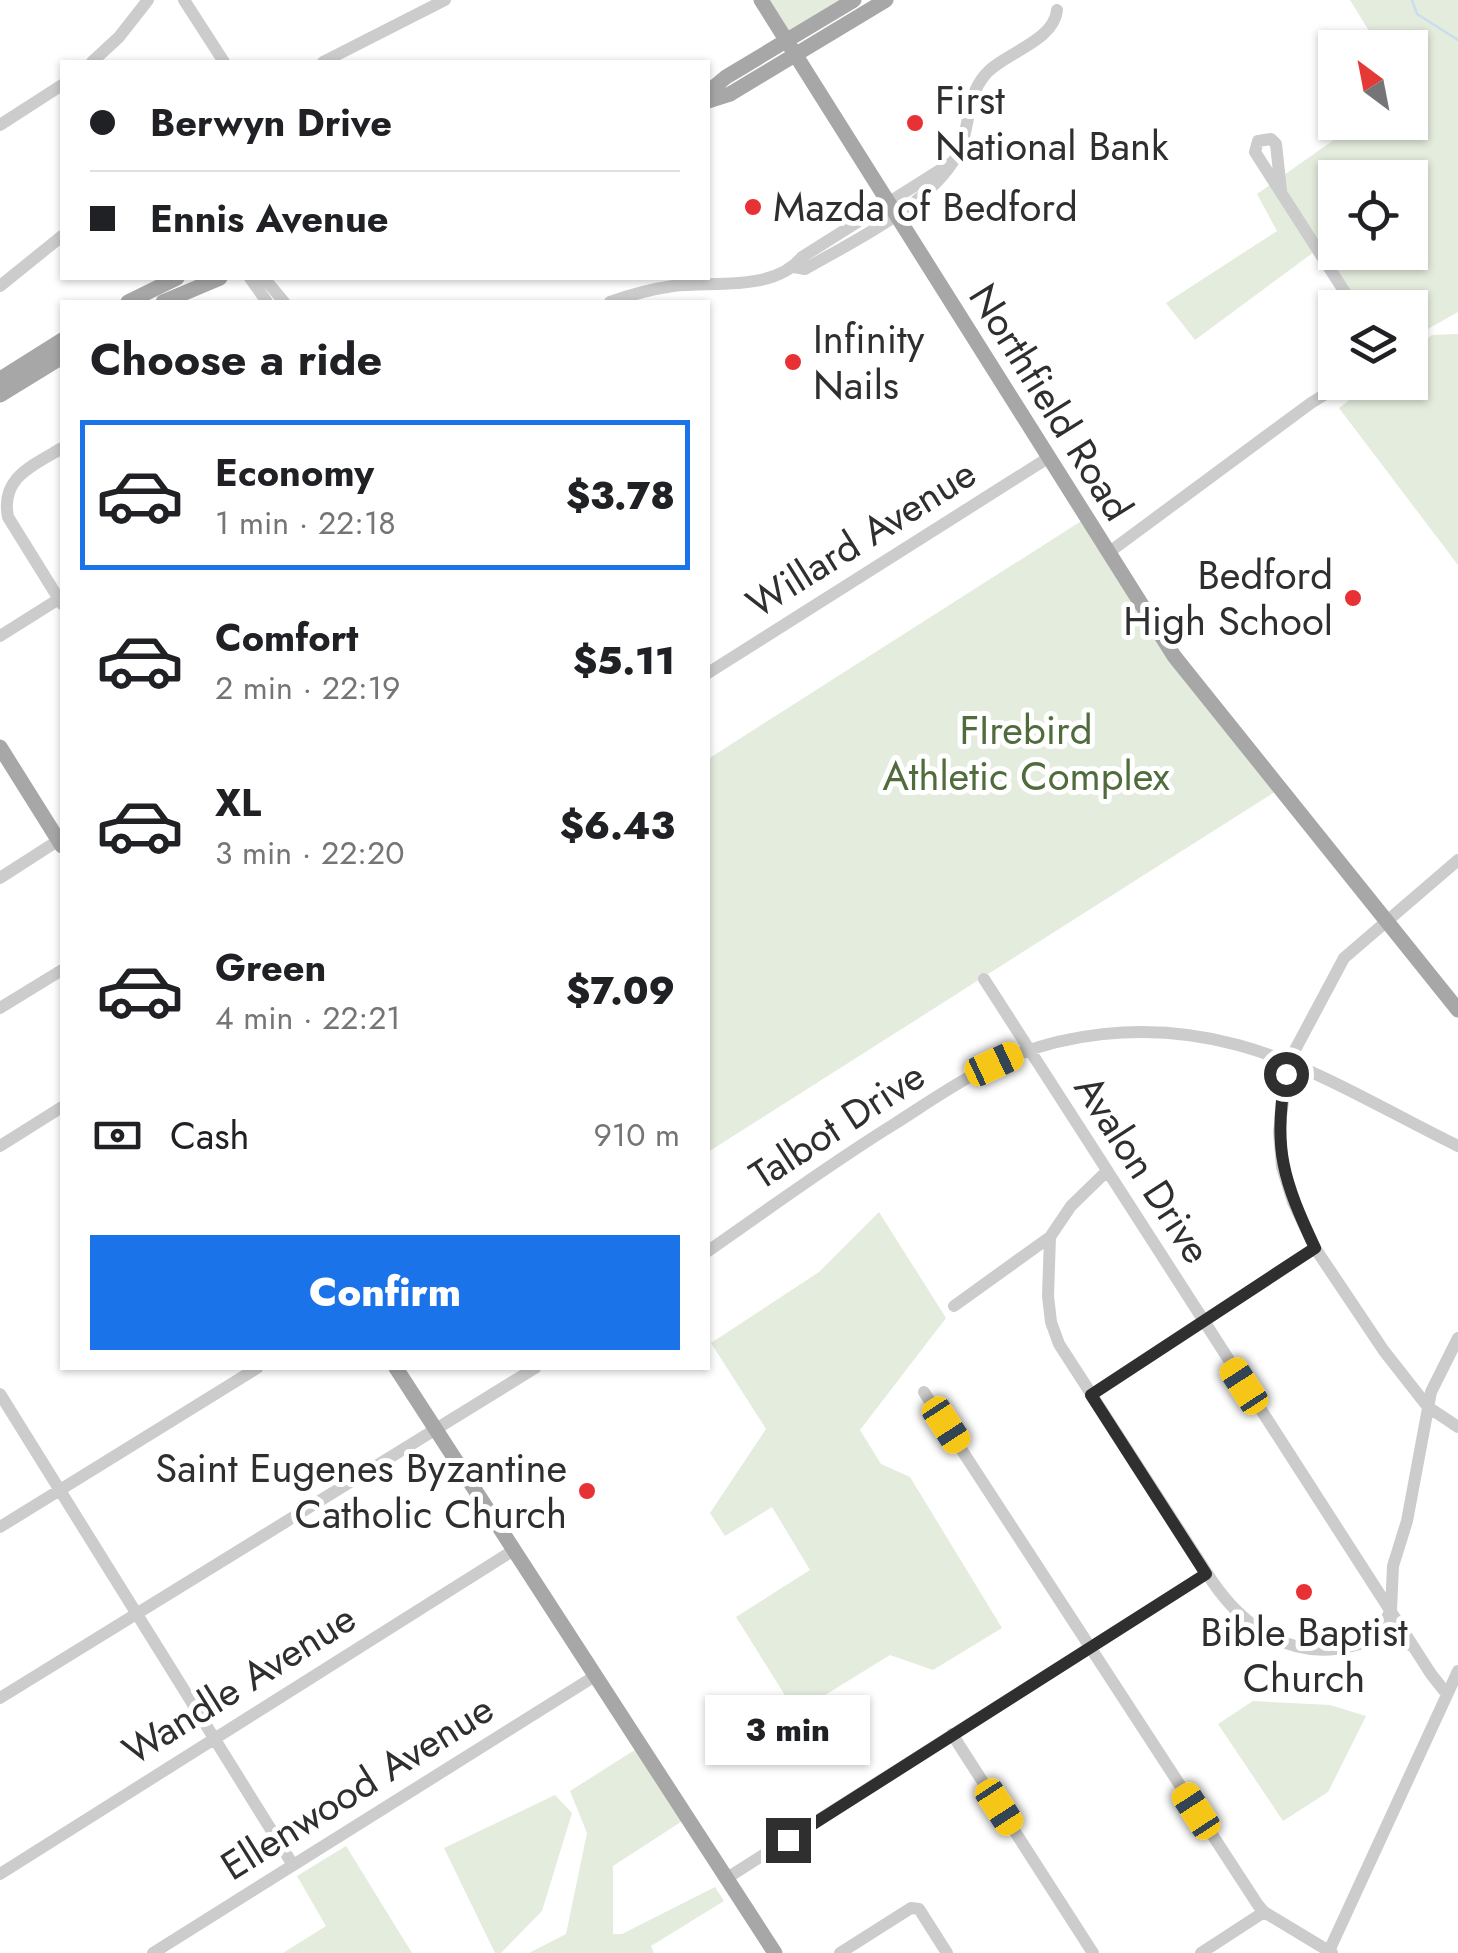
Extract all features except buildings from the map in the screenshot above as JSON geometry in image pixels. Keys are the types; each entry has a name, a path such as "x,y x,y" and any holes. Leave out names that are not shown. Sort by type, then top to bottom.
{"main road":[{"name":"Northfield Road","path":"761,0 1174,656 1458,1010"},
{"path":"710,100 730,94 854,0"},
{"path":"710,91 886,0"},
{"path":"132,300 173,280"},
{"path":"168,300 215,280"},
{"path":"0,380 60,341"},
{"path":"0,395 60,359"},
{"path":"0,747 60,843"},
{"path":"397,1370 775,1953"}],"street":[{"path":"94,60 148,0"},
{"path":"184,0 223,60"},
{"path":"328,60 445,0"},
{"path":"618,300 672,286 780,274 802,257 893,208 952,162 961,147 974,92 982,79 1046,30 1056,18 1058,3"},
{"path":"0,124 60,86"},
{"path":"1281,190 1344,290"},
{"path":"0,286 60,238"},
{"path":"266,280 282,300"},
{"path":"1108,554 1318,399"},
{"path":"60,449 10,483 4,505 60,598"},
{"name":"Willard Avenue","path":"710,672 1048,458"},
{"path":"0,636 60,601"},
{"path":"0,878 60,843"},
{"path":"1458,860 1344,958 1288,1063 1278,1132 1282,1167 1293,1202 1315,1248 1384,1351 1428,1407 1458,1427"},
{"path":"0,1008 60,971"},
{"name":"Avalon Drive","path":"984,979 1446,1693"},
{"name":"Talbot Drive","path":"710,1250 884,1130 974,1074 1029,1050 1074,1038 1157,1031 1240,1045 1288,1063 1458,1146"},
{"path":"0,1146 60,1108"},
{"path":"954,1306 1050,1237 1082,1194 1107,1171"},
{"path":"1050,1237 1051,1322 1059,1344 1206,1574 1239,1616 1272,1638 1305,1648 1350,1647 1377,1637 1399,1639 1414,1647"},
{"path":"1091,1395 1315,1248"},
{"path":"1026,1256 1040,1260 1049,1271"},
{"path":"1377,1637 1391,1610 1395,1560 1407,1521 1432,1392 1458,1338"},
{"path":"0,1527 253,1370"},
{"path":"0,1698 533,1370"},
{"path":"924,1392 1264,1912 1330,1952 1458,1671"},
{"path":"0,1394 293,1866"},
{"name":"Wandle Avenue","path":"0,1874 514,1550"},
{"path":"1366,1572 1380,1570 1395,1560"},
{"path":"727,1878 1206,1574"},
{"name":"Ellenwood Avenue","path":"152,1953 595,1676"},
{"path":"952,1734 1093,1953"},
{"path":"840,1953 911,1908 919,1909 946,1953"},
{"path":"1201,1953 1264,1912"}],"green space":[{"path":"761,0 854,0 787,41"},
{"path":"1350,0 1458,0 1458,312 1428,329 1428,290 1344,290 1331,270 1428,270 1428,160 1318,160 1318,249 1195,340 1166,303 1277,231 1257,194 1334,140 1428,140 1428,30 1369,30"},
{"path":"1458,334 1458,565 1339,408 1349,400 1428,400 1428,338"},
{"name":"FIrebird Athletic Complex","path":"1086,518 1281,788 710,1151 710,758"},
{"path":"879,1212 946,1318 860,1430 881,1464 910,1477 1002,1628 933,1670 890,1655 796,1713 736,1617 810,1570 772,1507 725,1536 710,1513 766,1429 711,1343 819,1272"},
{"path":"1253,1701 1330,1705 1366,1716 1328,1792 1283,1821 1218,1724"},
{"path":"641,1746 687,1818 613,1866 613,1934 622,1934 715,1887 724,1901 651,1946 654,1953 529,1953 566,1934 587,1833 570,1791"},
{"path":"555,1795 572,1813 542,1911 501,1953 495,1953 444,1848"},
{"path":"346,1846 412,1953 283,1953 326,1926 297,1876"}],"waterway":[{"path":"1412,0 1417,14 1458,40"}],"place":[{"name":"First National Bank","path":"915,123"},
{"name":"Mazda of Bedford","path":"753,207"},
{"name":"Infinity Nails","path":"793,362"},
{"name":"Bedford High School","path":"1353,598"},
{"name":"Saint Eugenes Byzantine Catholic Church","path":"587,1491"},
{"name":"Bible Baptist Church","path":"1304,1592"}],"route":[{"path":"788,1840 1206,1574 1091,1395 1315,1248 1293,1202 1282,1167 1278,1132 1286,1074"}]}
